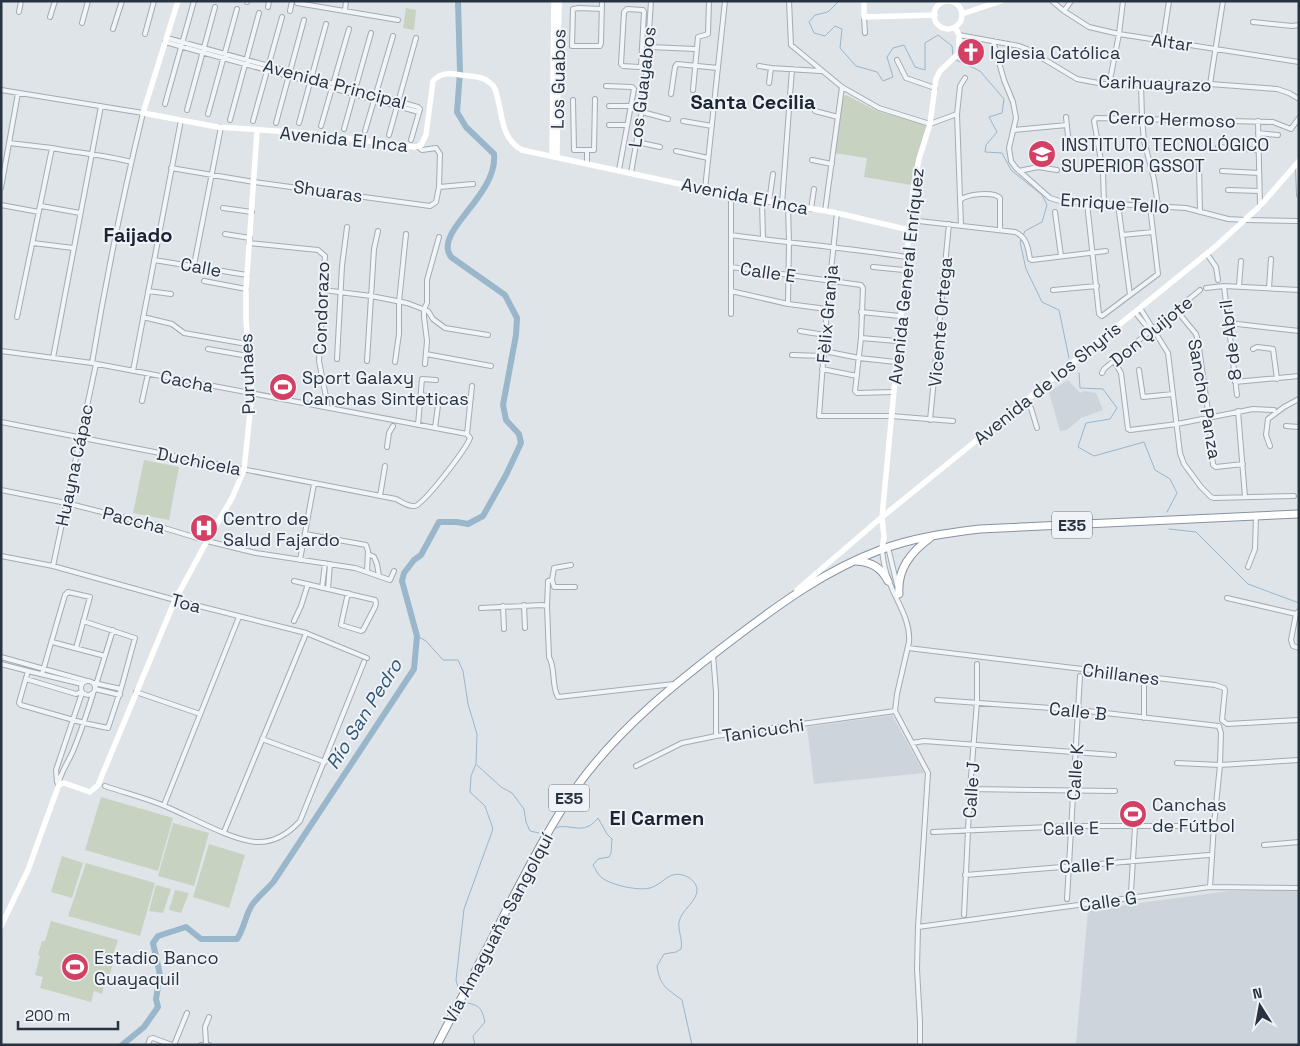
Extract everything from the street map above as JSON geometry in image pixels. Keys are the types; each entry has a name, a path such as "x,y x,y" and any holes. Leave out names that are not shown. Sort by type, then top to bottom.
{"highway":[{"name":"E35","path":"853,561 885,548 934,536 980,530 1299,514"},
{"path":"899,594 899,580 907,560 921,545 934,536"},
{"path":"853,561 871,563 880,569 888,580"},
{"name":"Vía Amaguaña Sangolquí","path":"437,1045 544,838 598,758 636,718 713,654 788,598 827,574 853,561"}],"street":[{"path":"19,12 21,1"},
{"path":"50,17 55,1"},
{"path":"82,23 88,1"},
{"path":"113,29 122,1"},
{"path":"145,34 154,1"},
{"path":"143,113 178,1"},
{"path":"165,104 194,1"},
{"path":"268,7 269,1"},
{"path":"290,11 292,1"},
{"path":"345,10 346,1"},
{"name":"Los Guabos","path":"554,1 554,156"},
{"name":"Los Guabos","path":"554,156 560,1"},
{"path":"602,1 602,9 600,46 572,46 573,9 602,9"},
{"name":"Los Guayabos","path":"631,172 646,93 651,1"},
{"path":"693,90 698,36 708,34 709,1"},
{"path":"705,189 725,1"},
{"path":"789,1 791,45 820,71 842,87 879,108 930,124 957,114"},
{"path":"864,1 865,33"},
{"path":"946,1 955,3 961,9 962,14 960,21 954,27 947,28 940,26 935,16 937,8 946,1"},
{"path":"962,14 1002,1"},
{"name":"Altar","path":"1052,1 1064,11 1093,28 1118,34 1299,62"},
{"path":"1064,11 1071,1"},
{"path":"1109,85 1123,1"},
{"path":"1163,41 1168,1"},
{"path":"1210,84 1223,1"},
{"path":"297,3 398,20"},
{"path":"187,110 215,7"},
{"path":"208,114 238,9"},
{"path":"625,10 643,10 643,41 640,67 622,65 625,10"},
{"path":"230,120 259,13"},
{"path":"864,17 935,16"},
{"path":"253,121 282,17"},
{"path":"276,123 304,20"},
{"path":"1253,22 1299,26"},
{"path":"299,123 326,24"},
{"path":"954,27 959,35"},
{"path":"321,126 349,28"},
{"path":"344,129 371,32"},
{"name":"Carihuayrazo","path":"959,35 1027,49 1076,79 1109,85 1170,83 1278,89 1299,99"},
{"name":"Avenida General Enríquez","path":"895,711 908,648 909,633 888,580 882,517 904,270 917,166 930,124 938,74 958,57 960,49 959,35"},
{"path":"365,131 393,36"},
{"path":"389,135 416,38"},
{"name":"Avenida Principal","path":"166,40 398,104 419,112 411,140"},
{"path":"643,41 649,41"},
{"name":"Enrique Tello","path":"993,41 1004,80 1013,102 1016,118 1009,154 1011,161 1019,171 1050,198 1060,201 1087,203 1186,208 1228,219 1299,220"},
{"path":"649,46 696,50"},
{"path":"898,60 906,78 935,88"},
{"path":"672,94 675,65 718,68"},
{"path":"759,66 820,71"},
{"path":"769,83 771,68"},
{"path":"788,304 789,243 785,205 792,69"},
{"name":"Avenida El Inca","path":"1,90 221,127 306,133 410,148 420,145 426,135 433,81 444,74 476,77 488,81 495,88 507,136 510,142 522,150 731,195 837,214 909,230"},
{"path":"961,226 957,114 960,86 965,78"},
{"path":"1141,84 1144,142 1154,179 1158,206"},
{"path":"606,86 633,87 619,170"},
{"path":"825,212 842,87"},
{"path":"1,188 18,93"},
{"path":"573,100 573,150 584,151 596,149 595,99"},
{"path":"53,358 101,106"},
{"path":"609,106 631,106"},
{"path":"815,111 838,117"},
{"path":"642,112 668,118"},
{"name":"Huayna Cápac","path":"53,566 94,363 103,300 143,113"},
{"path":"1066,117 1068,136"},
{"name":"Cerro Hermoso","path":"1104,204 1103,172 1094,119 1100,117 1274,122 1291,129 1299,118"},
{"path":"133,371 181,120"},
{"path":"683,121 712,126"},
{"path":"1258,122 1260,206"},
{"path":"609,125 627,125"},
{"path":"1014,130 1067,126"},
{"path":"194,266 221,127"},
{"name":"Puruhaes","path":"58,787 61,783 64,783 90,792 96,788 175,600 232,498 244,470 252,393 248,356 246,289 257,131"},
{"path":"1258,133 1278,135"},
{"path":"637,142 660,147"},
{"path":"1,146 52,148 112,157 131,162"},
{"name":"Shuaras","path":"171,168 254,182 428,206 433,205 436,202 439,187 440,154 436,148 422,150 416,146"},
{"path":"1218,147 1258,150"},
{"path":"17,317 52,148"},
{"path":"584,151 584,163"},
{"path":"676,151 708,158"},
{"path":"812,160 832,164"},
{"path":"1298,162 1299,196"},
{"name":"Avenida de los Shyris","path":"788,598 882,517 1207,254 1260,206 1298,162"},
{"path":"1199,166 1200,212"},
{"path":"1019,171 1038,167 1057,170"},
{"path":"1222,171 1259,173"},
{"path":"770,202 773,174"},
{"path":"439,187 473,184"},
{"path":"811,209 814,189"},
{"path":"1228,190 1259,191"},
{"path":"960,200 965,196 993,194 999,196 1000,230"},
{"path":"731,195 731,314"},
{"path":"762,201 763,239"},
{"path":"1087,203 1100,314 1104,316 1158,274 1150,206"},
{"path":"1118,204 1130,295"},
{"path":"1,205 40,212"},
{"path":"41,206 80,213"},
{"path":"223,208 252,212"},
{"path":"1055,212 1061,256"},
{"name":"Fèlix Granja","path":"837,214 832,247 820,416 891,416"},
{"path":"910,220 1013,232 1024,239 1029,249 1030,260 1034,261 1106,251"},
{"name":"Vicente Ortega","path":"930,420 949,224"},
{"path":"337,359 347,227"},
{"path":"367,361 374,249 378,231"},
{"path":"1122,235 1153,232"},
{"path":"224,234 250,241"},
{"path":"395,362 399,334 399,302 406,234"},
{"path":"731,235 906,257"},
{"path":"425,364 427,341 424,309 427,304 429,272 439,237"},
{"name":"Condorazo","path":"250,241 321,251 325,258 319,361 327,401 326,407"},
{"path":"33,243 73,248"},
{"path":"1207,254 1216,267 1218,280"},
{"path":"1270,288 1271,259"},
{"name":"Calle","path":"154,260 247,275"},
{"path":"1239,286 1242,261"},
{"name":"Calle E","path":"731,267 860,284 863,288 861,312"},
{"path":"873,267 904,270"},
{"path":"204,281 246,289"},
{"path":"1053,290 1096,286"},
{"name":"8 de Abril","path":"1224,286 1237,395"},
{"name":"Don Quijote","path":"1206,288 1239,286 1299,290"},
{"path":"323,290 371,296 399,302 424,309 445,328 488,335"},
{"name":"Don Quijote","path":"1102,373 1200,290"},
{"path":"148,291 171,294"},
{"path":"731,291 788,304 827,309"},
{"path":"1137,310 1148,328 1153,330 1166,348 1180,453 1184,464 1201,487 1210,497 1214,498 1294,496"},
{"name":"Sancho Panza","path":"1177,311 1196,334 1198,341 1214,467 1243,464"},
{"path":"893,392 857,393 855,391 861,338 861,312 900,316"},
{"path":"143,317 172,324 184,333 248,344"},
{"path":"1229,323 1299,331"},
{"path":"800,331 825,335"},
{"path":"861,338 898,341"},
{"path":"1253,349 1257,347 1273,349 1277,379"},
{"path":"208,349 248,356"},
{"path":"824,350 859,358 896,362"},
{"name":"Cacha","path":"1,351 94,363 326,407 394,423 418,425 466,434"},
{"path":"426,354 491,366"},
{"path":"792,355 824,356"},
{"path":"1114,361 1121,373 1128,429 1131,430 1177,424 1238,411 1253,409 1274,410"},
{"path":"822,369 857,376"},
{"path":"1139,370 1143,397 1173,394"},
{"path":"142,401 148,374"},
{"path":"1235,382 1299,376"},
{"path":"418,425 422,379 436,380"},
{"path":"466,434 472,386"},
{"path":"421,395 437,398 435,428"},
{"path":"1270,446 1266,435 1268,419 1299,399"},
{"path":"1026,400 1031,408 1037,428"},
{"path":"1238,411 1245,497"},
{"path":"891,416 953,421"},
{"name":"Duchicela","path":"1,422 396,499 409,506 418,504 430,494 469,440 469,436 466,434"},
{"path":"387,446 389,432 394,423"},
{"path":"1286,426 1299,427"},
{"path":"380,496 385,466"},
{"path":"300,560 314,484"},
{"name":"Paccha","path":"1,490 66,503 256,553 355,568 379,576"},
{"path":"1248,567 1255,550 1256,516"},
{"path":"306,534 366,545 368,554 367,572"},
{"name":"Avenida General Enríquez","path":"885,548 899,594 900,607"},
{"path":"368,554 374,557 379,576 390,580 394,571"},
{"name":"Toa","path":"1,556 53,566 239,617 306,633 367,658"},
{"path":"322,588 328,564"},
{"path":"328,564 328,589"},
{"path":"571,565 554,568 552,580 554,587 575,587"},
{"path":"552,580 548,581 547,606 549,657 558,697 676,684"},
{"path":"294,581 322,588 348,593 374,599 376,602 361,631 341,625 348,593"},
{"path":"294,621 308,584"},
{"path":"42,674 65,595 68,592 90,597 76,648"},
{"path":"1227,598 1297,612 1290,640 1293,646 1299,648"},
{"path":"503,606 504,628"},
{"path":"524,606 525,628"},
{"path":"481,608 547,606"},
{"path":"164,805 239,617"},
{"path":"28,671 20,704 108,728 120,695 135,638 83,621"},
{"path":"1,926 28,870 58,787 58,777 63,772 74,750 95,690 92,682 105,656 113,630"},
{"path":"224,832 304,636"},
{"path":"52,642 105,656"},
{"name":"Chillanes","path":"908,648 1215,685 1225,690 1222,720 1227,724 1299,720"},
{"path":"713,654 716,692 716,736"},
{"path":"1,657 121,689"},
{"path":"21,669 22,662"},
{"path":"105,786 164,805 224,832 256,842 274,840 292,830 300,821 364,662"},
{"path":"1,664 82,684 92,682"},
{"name":"Calle J","path":"964,915 970,788 977,702 977,664"},
{"name":"Calle K","path":"1067,899 1080,676"},
{"path":"52,687 55,677"},
{"path":"26,679 88,696 95,690"},
{"path":"1144,683 1144,718"},
{"path":"58,787 56,770 82,693 82,684"},
{"path":"95,690 120,695"},
{"path":"136,692 200,714"},
{"name":"Calle B","path":"937,700 1079,710 1219,726 1221,733 1220,765"},
{"path":"895,711 928,773 918,927 920,1045"},
{"name":"Tanicuchi","path":"636,766 678,744 716,736 895,711"},
{"path":"262,739 325,762"},
{"path":"912,743 924,741 1114,755"},
{"path":"64,745 74,750"},
{"path":"1178,763 1220,765 1299,760"},
{"path":"1210,887 1220,765"},
{"path":"970,788 1115,791"},
{"name":"Calle E","path":"933,832 1071,826 1210,826"},
{"path":"1132,892 1135,827"},
{"path":"1264,845 1299,842"},
{"name":"Calle F","path":"965,875 1068,866 1133,863 1209,855"},
{"name":"Calle G","path":"918,927 1210,887 1299,888"},
{"path":"148,1045 150,1039 153,1038 173,1045 187,1013"},
{"path":"205,1044 205,1026 209,1017"}],"shaded area":[{"path":"1068,380 1080,393 1084,391 1096,393 1103,410 1081,418 1067,430 1060,431 1049,392"},
{"path":"892,715 924,773 814,784 807,727"},
{"path":"1229,891 1299,891 1299,1045 1076,1045 1088,910"}],"green space":[{"path":"406,8 416,10 414,30 403,28"},
{"path":"846,95 877,111 927,125 911,185 864,177 867,158 834,153 842,98"},
{"path":"144,460 179,467 169,520 133,513"},
{"path":"101,797 173,818 158,871 85,850"},
{"path":"173,823 209,833 194,886 158,876"},
{"path":"209,844 245,855 229,908 193,897"},
{"path":"62,856 83,863 72,898 51,892"},
{"path":"86,863 155,883 140,936 68,916"},
{"path":"156,885 171,889 163,913 149,911"},
{"path":"175,890 189,893 181,913 169,910"},
{"name":"Estadio Banco Guayaquil","path":"51,921 118,940 110,974 107,974 102,994 94,991 91,1002 40,988 43,977 35,975 40,956 38,955 42,941 45,941"}],"waterway":[{"name":"Río San Pedro","path":"122,1045 144,1027 158,1007 156,999 160,975 153,943 158,936 186,927 201,939 237,939 252,905 274,881 414,669 417,636 402,581 404,573 414,560 421,555 439,522 468,524 483,516 521,443 519,434 506,420 503,405 516,335 517,318 505,295 451,257 448,251 449,241 454,230 488,182 493,168 494,154 466,127 457,112 460,72 458,1"},
{"path":"839,1 828,12 815,15 809,22 814,33 825,36 835,26 842,29 840,48 856,66 877,72 883,81 893,77 887,57 893,48 904,45 915,67 925,70 925,43 938,35 952,46 953,56"},
{"path":"954,59 980,71 1004,99 1002,113 989,117 997,132 986,145 985,152 1002,153 1011,170 1042,195 1047,205 1042,222 1025,231 1020,242 1026,269 1042,302 1059,310 1069,358"},
{"path":"1079,373 1080,388 1103,389 1117,408 1110,419 1086,423 1078,447 1094,456 1144,442 1155,470 1170,479 1177,493 1167,512"},
{"path":"1169,529 1196,532 1248,584 1299,603"},
{"path":"417,636 426,641 443,660 458,660 463,671 468,704 477,734 476,764 471,776 470,792 485,806 493,829 464,909 456,980 459,991"},
{"path":"477,765 501,787 512,793 524,809 530,831 539,833"},
{"path":"555,828 563,826 585,828 598,818 612,839 611,853 609,857 598,859 593,865 599,875 609,882 645,889 654,887 677,874 688,877 696,885 697,893 695,898 683,913 679,922 681,949 664,954 657,966 662,982 682,1000 692,1045"},
{"path":"467,1003 480,1008 485,1022 473,1036 475,1045"}],"place":[{"name":"Iglesia Católica","path":"971,52"},
{"name":"INSTITUTO TECNOLÓGICO SUPERIOR GSSOT","path":"1042,154"},
{"name":"Sport Galaxy Canchas Sinteticas","path":"283,387"},
{"name":"Centro de Salud Fajardo","path":"204,528"},
{"name":"Canchas de Fútbol","path":"1133,814"},
{"name":"Estadio Banco Guayaquil","path":"75,967"}],"district":[{"name":"Santa Cecilia","path":"753,102"},
{"name":"Faijado","path":"138,235"},
{"name":"El Carmen","path":"657,818"}]}
